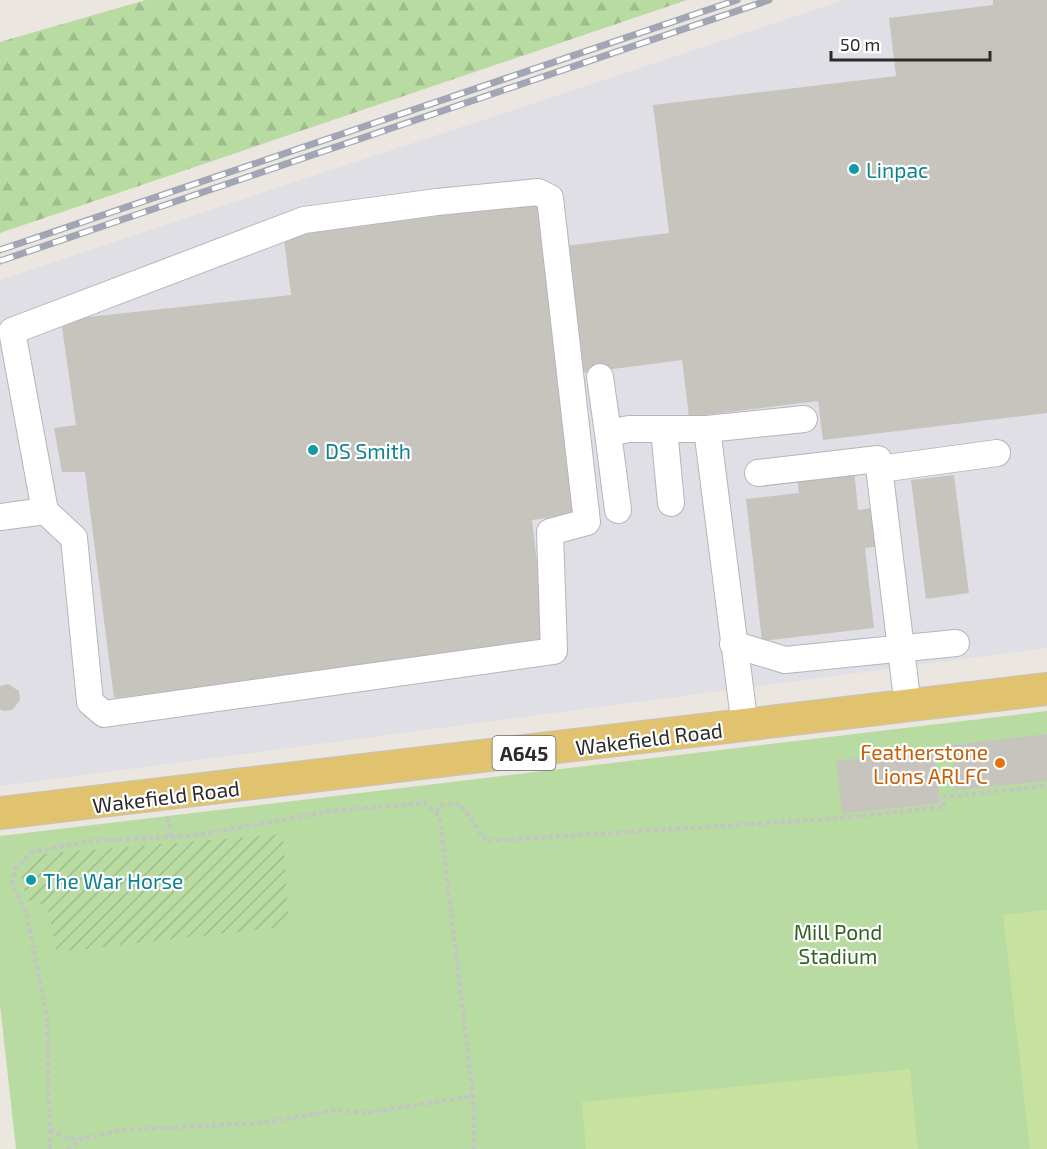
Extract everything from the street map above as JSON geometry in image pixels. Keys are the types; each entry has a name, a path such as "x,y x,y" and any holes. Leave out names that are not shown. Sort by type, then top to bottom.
{"main road":[{"name":"Wakefield Road","path":"0,813 745,727 1047,689"}],"lane":[{"path":"538,192 550,198 587,522 550,532 554,651 104,714 90,702 74,538 45,511 12,331 304,220 437,202 538,192"},
{"path":"600,376 618,510"},
{"path":"608,433 629,429 706,429 804,419"},
{"path":"664,429 671,503"},
{"path":"706,429 745,727"},
{"path":"880,469 997,453"},
{"path":"758,473 879,459 908,707"},
{"path":"0,517 45,511"},
{"path":"734,644 785,660 956,643"}],"path":[{"path":"436,812 442,805 460,804 486,841 842,818 944,807 944,797 1047,786"},
{"path":"50,1149 47,1017 26,911 12,884 15,869 32,852 89,841 191,836 332,811 425,803 436,812 440,819 473,1096 474,1149"},
{"path":"49,1129 64,1137 83,1139 121,1130 262,1122 335,1110 365,1113 473,1096"},
{"path":"68,1149 83,1139"}],"shaded area":[{"path":"845,0 1047,0 1047,648 0,786 0,280"}],"green space":[{"path":"146,0 687,0 0,233 0,42"},
{"name":"Mill Pond Stadium","path":"1047,711 1047,1149 16,1149 0,1005 0,836"},
{"path":"283,834 289,926 57,952 47,905 30,903 23,887 24,869 43,854"},
{"path":"1047,910 1047,1149 1030,1149 1003,915"},
{"path":"910,1069 918,1149 586,1149 582,1102"}],"building":[{"name":"Linpac","path":"993,0 1047,0 1047,413 823,440 818,401 689,417 682,360 582,373 566,246 669,233 653,105 896,76 889,18 993,5"},
{"name":"DS Smith","path":"539,199 577,514 532,520 547,646 114,698 85,472 62,472 54,428 76,425 61,320 291,295 283,232"},
{"path":"854,470 858,510 878,507 882,546 865,548 874,628 762,641 746,499 799,493 797,476"},
{"path":"954,475 969,593 926,599 911,480"},
{"path":"8,684 19,691 20,700 12,710 3,711 0,709 0,686"},
{"name":"Featherstone Lions ARLFC","path":"1047,734 1047,781 956,790 951,745"},
{"path":"934,750 940,803 842,814 836,761"}],"railway":[{"path":"0,250 737,0"},
{"path":"0,261 769,0"}],"place":[{"name":"Linpac","path":"854,169"},
{"name":"DS Smith","path":"313,450"},
{"name":"Featherstone Lions ARLFC","path":"1000,763"},
{"name":"The War Horse","path":"31,880"}]}
